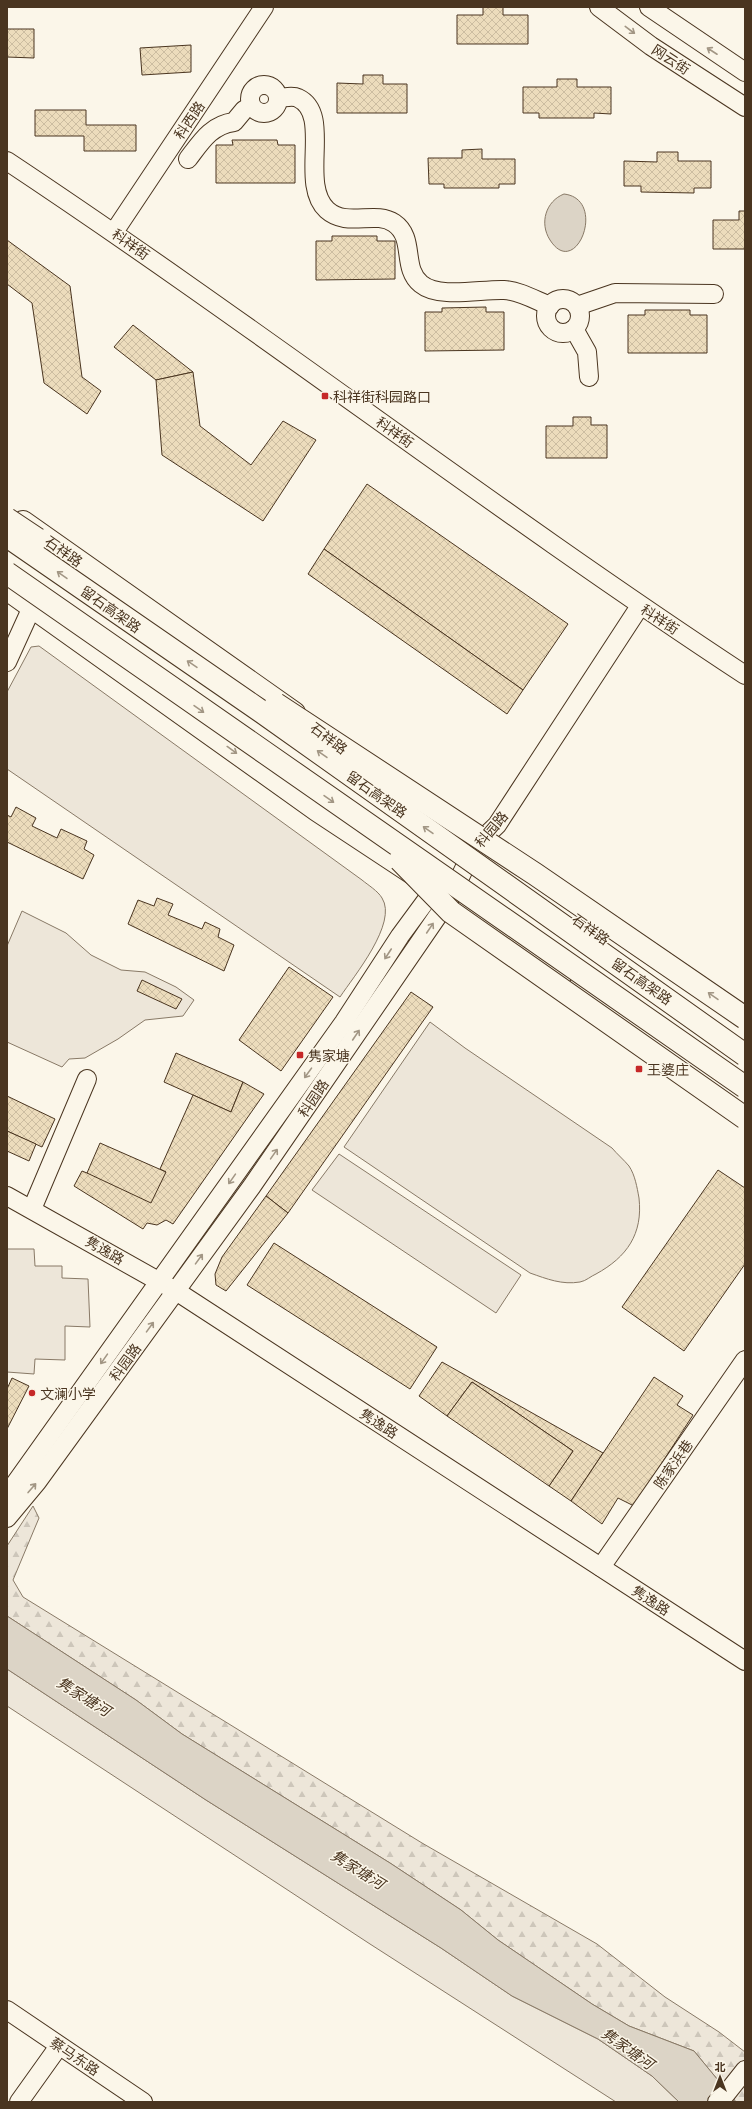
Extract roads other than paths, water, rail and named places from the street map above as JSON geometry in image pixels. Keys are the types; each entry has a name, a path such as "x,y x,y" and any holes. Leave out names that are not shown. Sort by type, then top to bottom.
{"main road":[{"name":"石祥路","path":"7,511 268,694 475,846 745,1039"},
{"path":"7,519 218,665 535,874 745,1018"},
{"name":"留石高架路","path":"7,536 262,712 745,1055"},
{"name":"留石高架路","path":"7,573 745,1087"},
{"path":"7,589 316,810 442,893 745,1103"},
{"path":"366,824 451,912 745,1118"}],"street":[{"name":"科西路","path":"114,232 264,7"},
{"name":"网云街","path":"599,7 652,46 745,107"},
{"name":"网云街","path":"649,7 745,72"},
{"path":"188,159 210,131 222,124 234,122 244,110 251,106 249,95 253,88 260,85 268,85 274,88 278,98 298,98 305,103 312,114 315,125 314,188 320,201 327,210 337,217 348,219 383,219 393,222 402,231 407,241 411,272 421,284 442,292 505,290 519,293 550,306"},
{"name":"科祥街","path":"7,161 114,232 640,606 745,675"},
{"path":"577,306 615,293 714,294"},
{"path":"561,299 570,301 577,306 580,314 579,323 574,329 566,333 557,332 550,327 546,318 547,309 553,302 561,299"},
{"path":"574,329 587,352 589,377"},
{"name":"科园路","path":"7,1518 42,1475 252,1186 442,893 475,846 497,825 640,606"},
{"path":"7,662 32,607"},
{"name":"科园路","path":"7,1495 344,1022 396,942 442,893"},
{"path":"32,1208 87,1079"},
{"name":"隽逸路","path":"7,1196 32,1208 176,1291 745,1661"},
{"name":"陈家浜巷","path":"601,1568 745,1360"},
{"name":"蔡马东路","path":"7,2010 143,2102"},
{"path":"19,2102 59,2046"},
{"path":"721,2098 745,2070"}],"water":[{"path":"564,194 577,199 584,209 586,222 583,234 577,245 569,251 560,250 550,240 545,227 546,213 549,207 558,197"},
{"name":"隽家塘河","path":"7,1616 136,1700 182,1734 390,1863 461,1910 498,1940 592,2004 629,2026 694,2051 736,2102 679,2102 652,2076 598,2039 512,1996 441,1948 206,1800 7,1669"}],"place":[{"name":"科祥街科园路口","path":"325,396"},
{"name":"隽家塘","path":"300,1055"},
{"name":"王婆庄","path":"639,1069"},
{"name":"文澜小学","path":"32,1393"}]}
